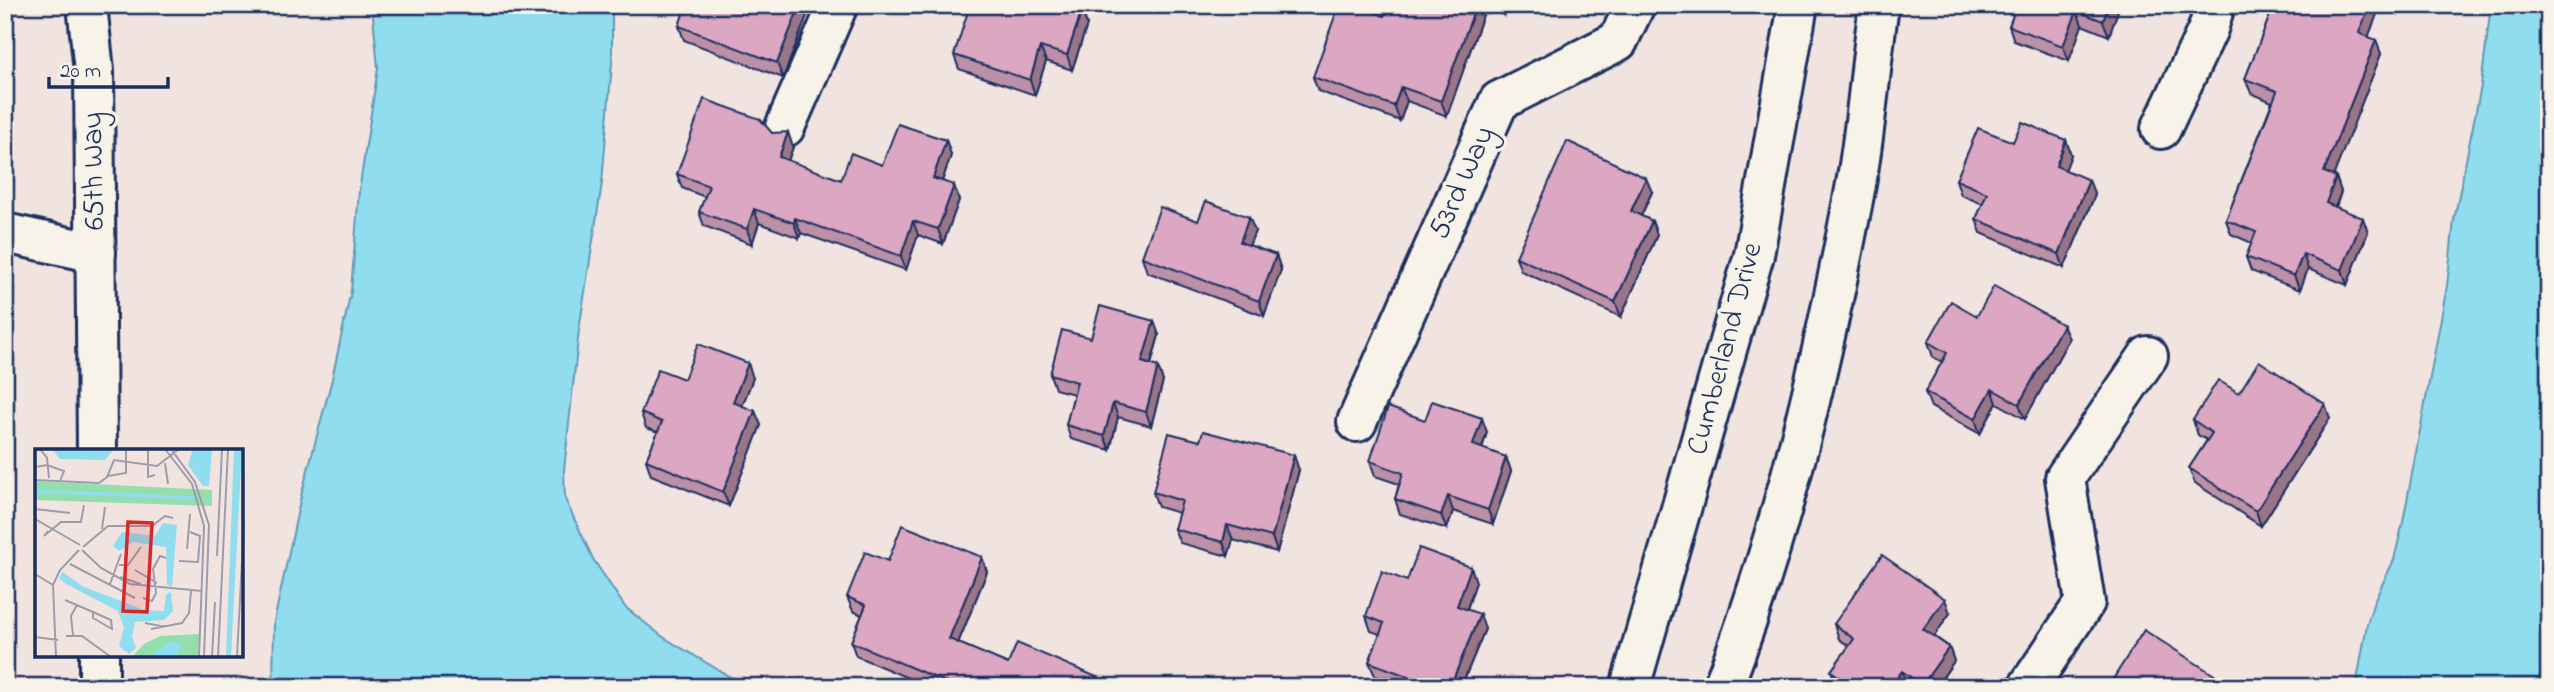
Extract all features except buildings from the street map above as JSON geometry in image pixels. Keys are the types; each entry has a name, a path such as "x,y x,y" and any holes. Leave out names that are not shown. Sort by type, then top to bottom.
{"street":[{"name":"65th Way","path":"86,5 93,46 97,449"},
{"path":"785,127 838,5"},
{"name":"53rd Way","path":"1357,422 1499,101 1618,41 1634,5"},
{"name":"Cumberland Drive","path":"1630,687 1754,254 1798,5"},
{"path":"1723,687 1774,530 1816,371 1854,192 1879,5"},
{"path":"2161,129 2208,29 2215,5"},
{"path":"5,233 96,253"},
{"path":"2028,687 2085,602 2065,478 2148,356"},
{"path":"99,657 99,687"}],"water":[{"path":"372,5 612,5 612,63 602,183 579,330 564,470 565,499 593,559 625,607 663,637 747,687 273,687 274,622 301,496 332,379 351,291 359,191 378,68"},
{"path":"2491,5 2549,5 2549,687 2356,687 2367,624 2374,601 2394,560 2403,522 2447,286 2454,220 2481,86"}]}
